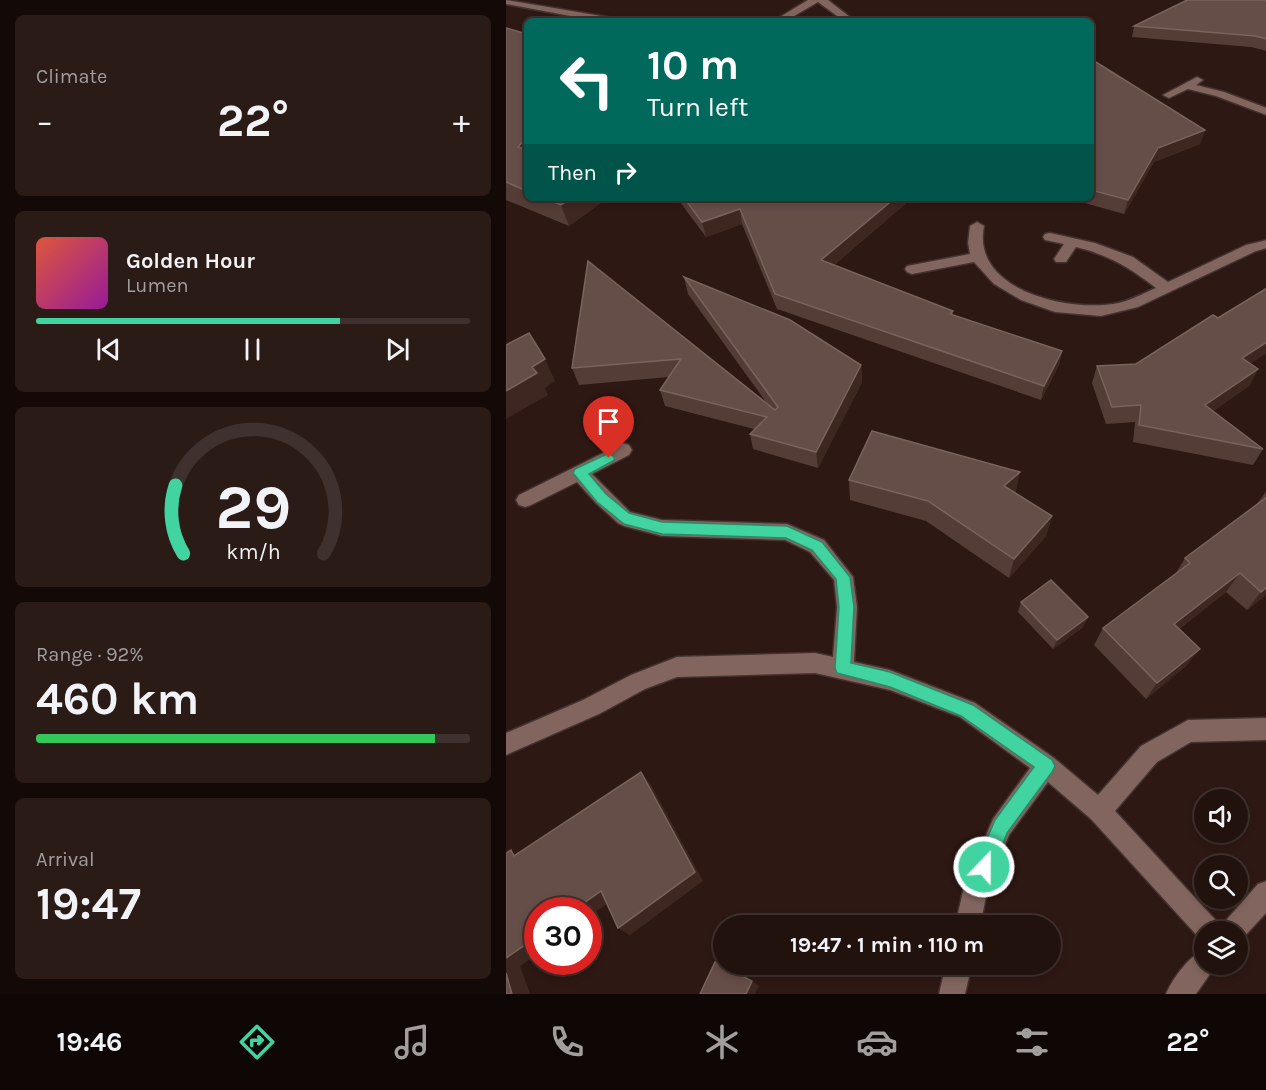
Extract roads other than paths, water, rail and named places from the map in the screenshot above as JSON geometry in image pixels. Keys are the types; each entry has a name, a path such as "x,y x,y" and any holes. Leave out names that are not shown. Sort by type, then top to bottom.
{"street":[{"path":"506,0 598,18"},
{"path":"785,17 815,0"},
{"path":"822,0 846,18"},
{"path":"1169,95 1202,78"},
{"path":"1188,86 1220,94 1266,112"},
{"path":"977,226 973,240 977,257 985,271 1011,289 1043,304 1085,312 1119,309 1251,248 1266,244"},
{"path":"1050,237 1090,246 1128,260 1166,288"},
{"path":"1061,259 1073,242"},
{"path":"912,269 977,257"},
{"path":"525,500 623,450"},
{"path":"580,473 624,518 662,528 787,532 817,546 843,577 847,607 843,668"},
{"path":"506,744 591,707 638,682 677,667 796,662 843,668 890,680 967,711 1046,766 1098,811 1201,921"},
{"path":"1098,811 1149,754 1188,731 1266,729"},
{"path":"970,915 976,887 1001,827 1046,766"},
{"path":"1241,921 1266,893"},
{"path":"952,994 956,975"},
{"path":"1179,994 1194,975"}]}
